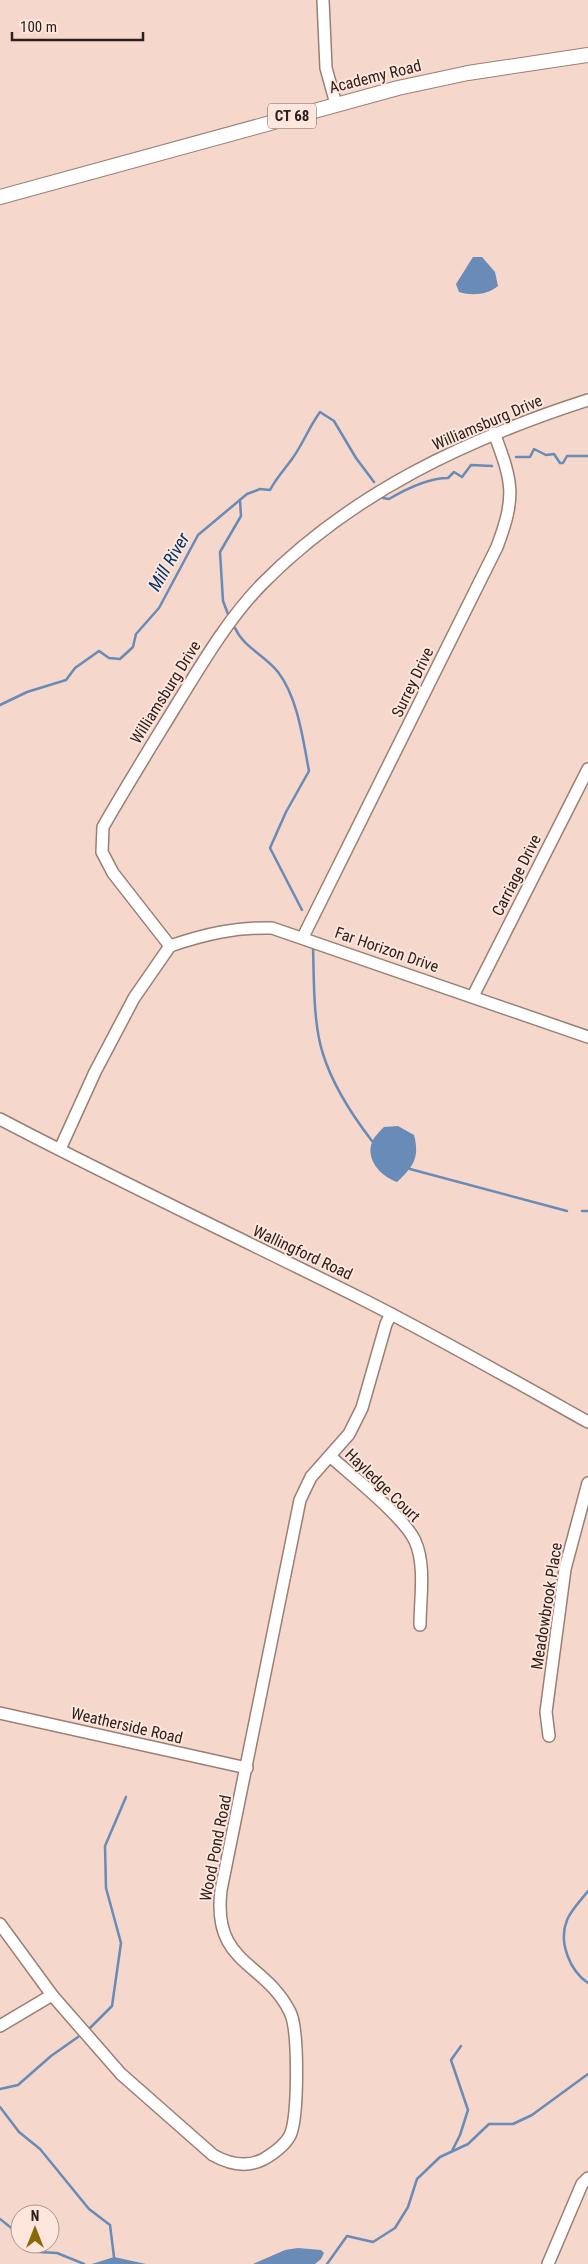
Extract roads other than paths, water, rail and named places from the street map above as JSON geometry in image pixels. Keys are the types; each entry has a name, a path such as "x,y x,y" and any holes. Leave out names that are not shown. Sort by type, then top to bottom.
{"main road":[{"name":"Academy Road","path":"0,197 336,104 468,73 588,55"}],"street":[{"path":"323,0 326,68 336,104"},
{"name":"Williamsburg Drive","path":"170,946 113,873 102,852 103,827 217,639 261,584 316,534 394,480 494,433 588,400"},
{"name":"Surrey Drive","path":"303,938 498,547 507,521 511,493 506,466 494,433"},
{"name":"Carriage Drive","path":"473,996 588,770"},
{"name":"Far Horizon Drive","path":"170,946 204,934 244,927 272,928 588,1037"},
{"path":"60,1150 95,1072 134,998 170,946"},
{"name":"Wallingford Road","path":"0,1119 391,1314 588,1422"},
{"name":"Wood Pond Road","path":"0,1924 52,1995 121,2074 218,2158 231,2163 250,2163 273,2153 290,2135 294,2114 295,2028 290,2014 275,1991 238,1956 222,1933 220,1916 221,1890 300,1500 311,1477 331,1457 349,1434 362,1408 380,1343 391,1314"},
{"name":"Hayledge Court","path":"331,1457 400,1520 415,1540 421,1562 420,1625"},
{"name":"Meadowbrook Place","path":"549,1736 546,1712 565,1569 588,1483"},
{"name":"Weatherside Road","path":"0,1713 247,1768"},
{"path":"0,2026 52,1995"},
{"path":"548,2264 582,2184 588,2178"}],"water":[{"path":"473,257 482,257 495,272 498,286 479,294 459,292 456,284"},
{"path":"398,1126 414,1135 416,1150 414,1162 397,1182 391,1180 376,1167 370,1149 374,1138 384,1127"},
{"path":"298,2248 321,2250 324,2253 315,2264 253,2264 285,2250"},
{"path":"114,2257 146,2264 92,2264"}],"waterway":[{"name":"Mill River","path":"0,705 27,692 66,680 75,668 99,651 109,658 120,659 133,647 136,634 159,608 198,535 247,494 260,489 270,490 296,453 320,412 334,421 356,458 374,482"},
{"name":"Mill River","path":"516,457 530,457 534,449 546,455 554,454 560,463 563,463 567,456 588,456"},
{"name":"Mill River","path":"383,498 389,499 425,482 448,478 454,472 462,477 471,465 492,466"},
{"path":"228,614 223,601 220,552 241,516 240,500"},
{"path":"235,628 244,641 273,666 285,682 299,720 309,771 286,812 270,848 302,910"},
{"path":"313,946 317,1029 323,1054 344,1100 372,1141"},
{"path":"410,1169 567,1211"},
{"path":"582,1211 588,1211"},
{"path":"90,2028 112,2006 121,1943 106,1888 105,1846 126,1797"},
{"path":"588,1891 569,1916 564,1937 567,1955 571,1964 588,1983"},
{"path":"0,2089 18,2085 51,2056 78,2037"},
{"path":"452,2151 460,2135 468,2110 451,2060 461,2046"},
{"path":"327,2264 347,2236 373,2242 395,2228 408,2207 417,2179 440,2157 468,2144 489,2124 513,2124 532,2115 588,2074"},
{"path":"0,2107 19,2132 40,2149 89,2209 110,2225 114,2257"},
{"path":"0,2219 10,2227"},
{"path":"59,2254 84,2264"}]}
